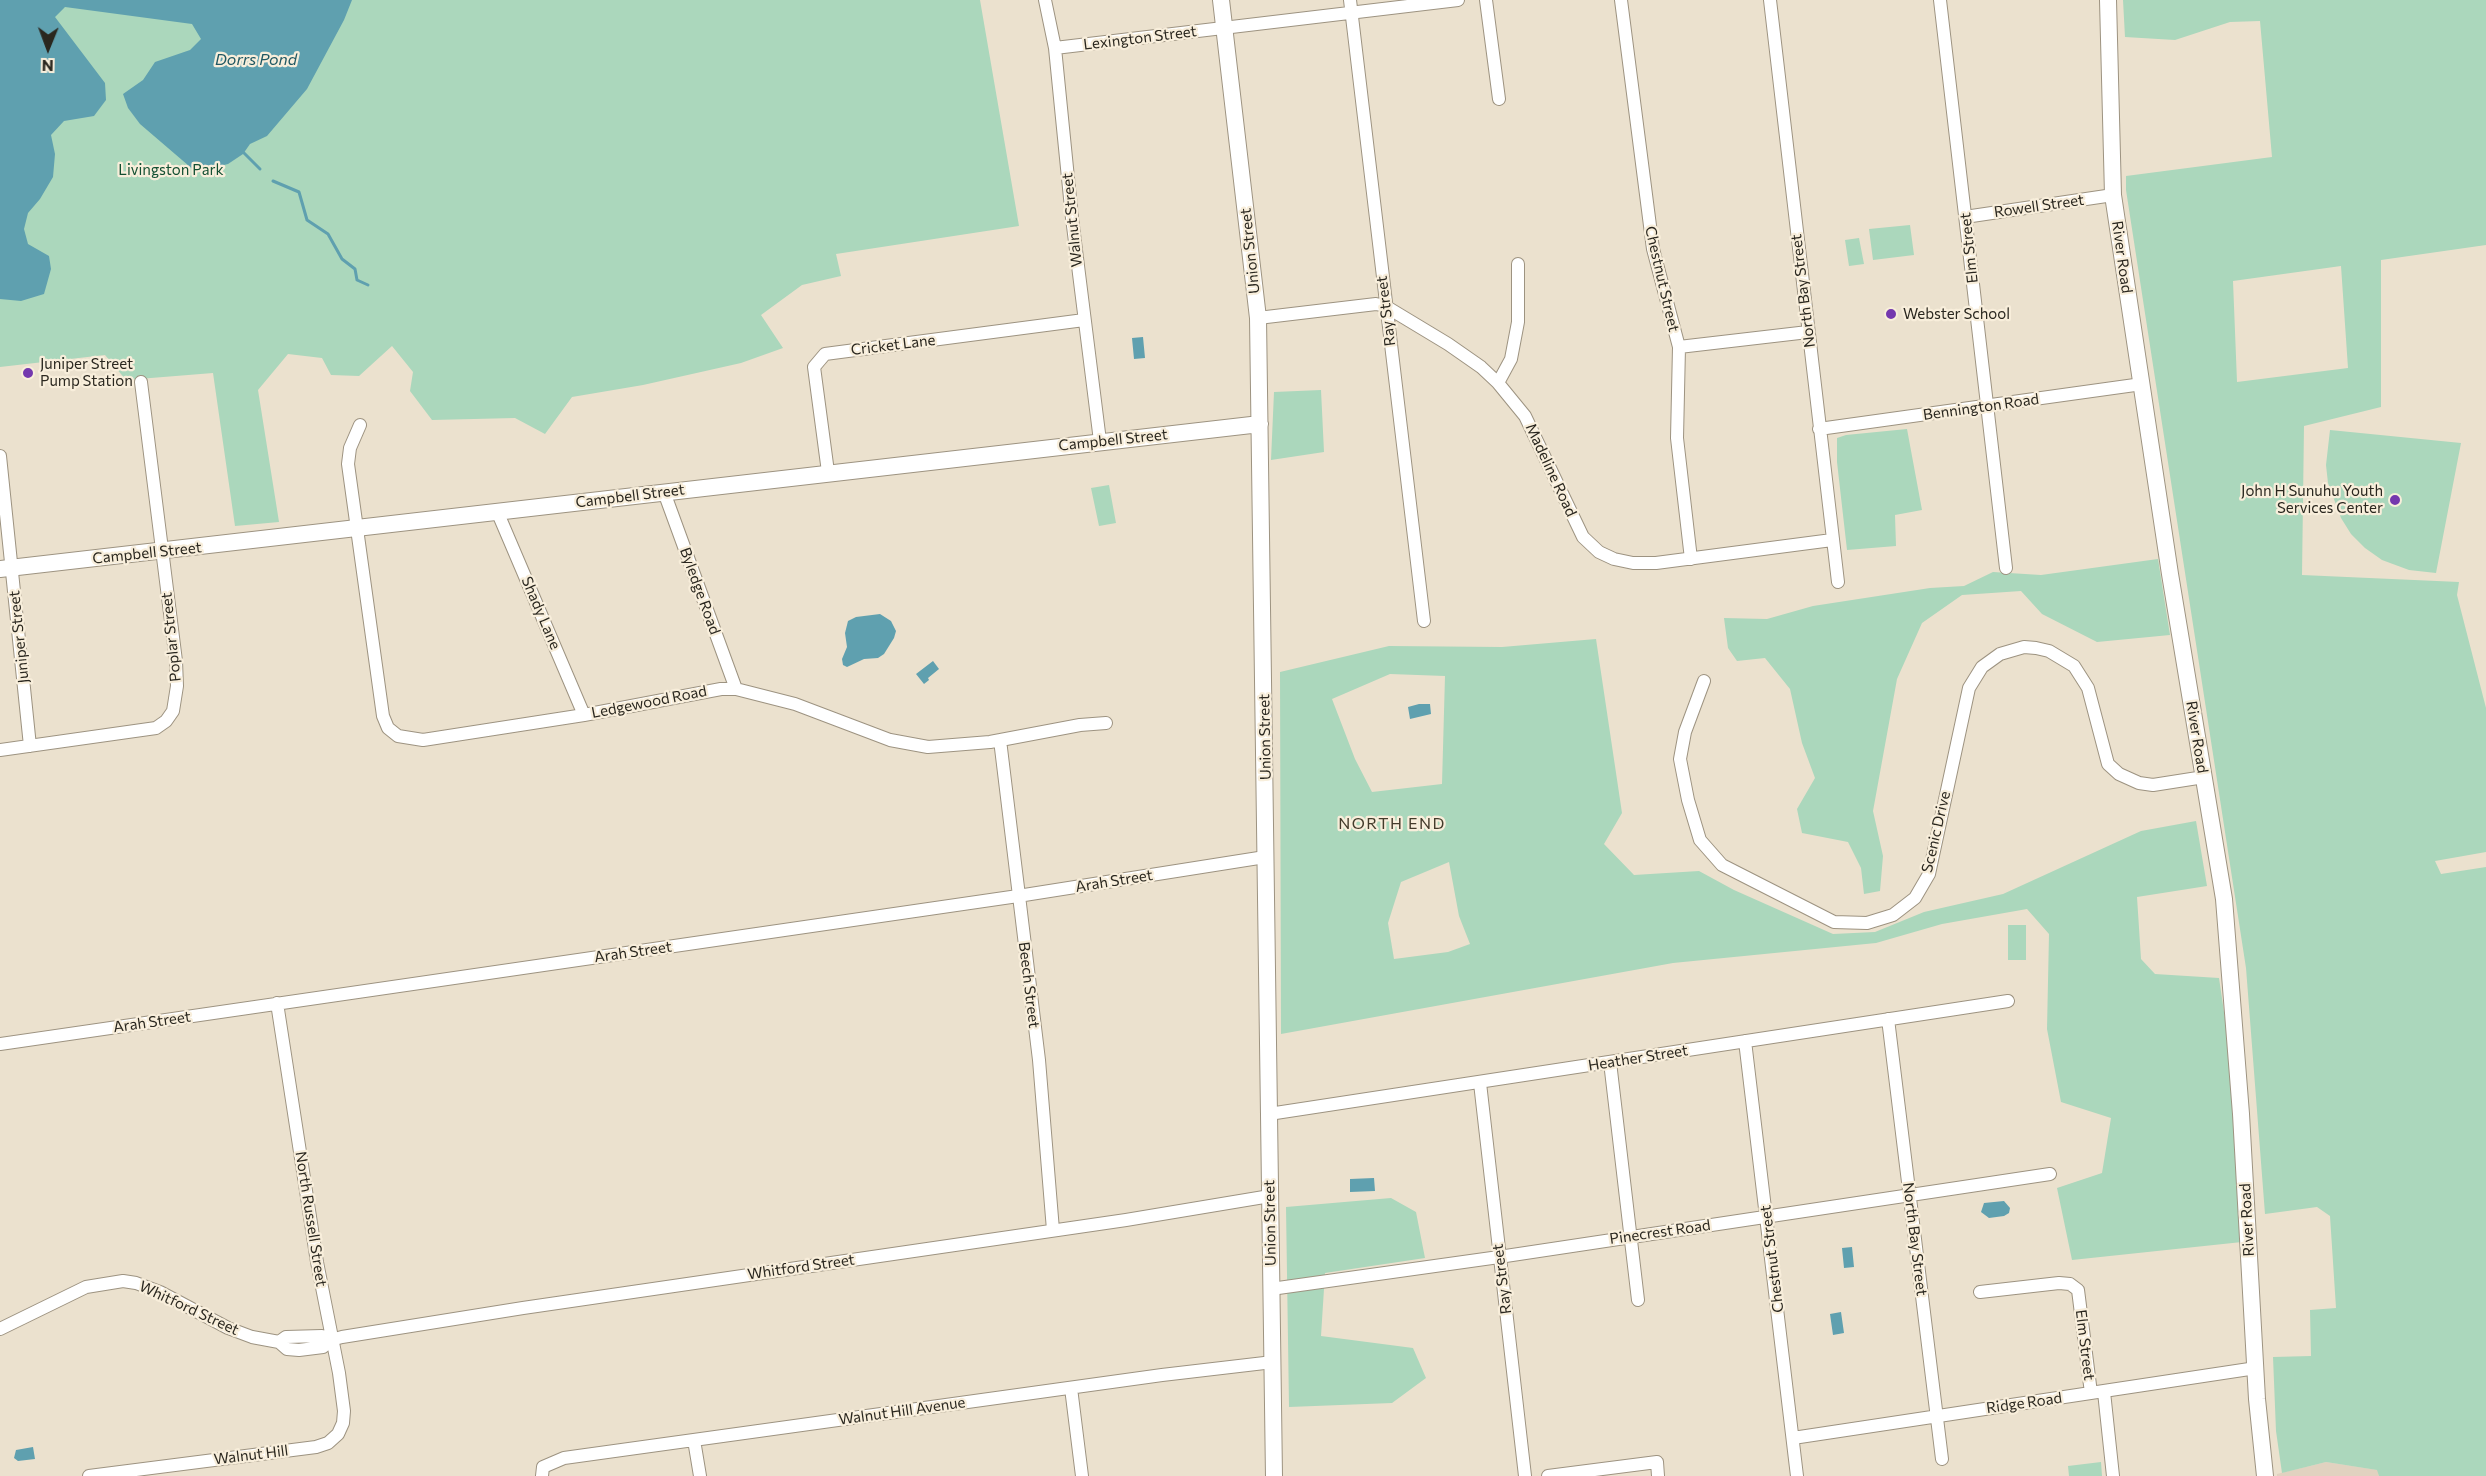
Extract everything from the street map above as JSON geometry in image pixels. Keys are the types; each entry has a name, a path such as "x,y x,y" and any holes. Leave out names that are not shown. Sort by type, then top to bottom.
{"street":[{"name":"Walnut Street","path":"1045,0 1055,48 1084,320 1100,441"},
{"name":"Union Street","path":"1221,0 1258,318 1274,1476"},
{"name":"Ray Street","path":"1350,0 1424,621"},
{"name":"Lexington Street","path":"1055,48 1458,0"},
{"path":"1486,0 1498,99"},
{"name":"Chestnut Street","path":"1621,0 1653,249 1678,347 1677,438 1690,559"},
{"name":"North Bay Street","path":"1770,0 1838,582"},
{"name":"Elm Street","path":"1940,0 2006,568"},
{"name":"River Road","path":"2108,0 2113,195 2224,899 2231,970 2260,1434 2265,1476"},
{"name":"Rowell Street","path":"1965,217 2113,195"},
{"path":"1498,383 1510,359 1518,322 1518,264"},
{"path":"1258,318 1367,304 1385,306"},
{"name":"Madeline Road","path":"1385,306 1448,344 1481,367 1498,383 1526,416 1577,525 1590,545 1614,559 1634,564 1832,540"},
{"name":"Cricket Lane","path":"828,472 814,366 825,354 1084,320"},
{"path":"1678,347 1808,332"},
{"name":"Poplar Street","path":"0,750 156,728 166,721 173,711 177,686 176,661 141,382"},
{"name":"Bennington Road","path":"1819,429 2142,384"},
{"name":"Campbell Street","path":"6,568 1260,424"},
{"path":"357,528 348,464 350,448 360,425"},
{"name":"Juniper Street","path":"0,456 6,568 30,746"},
{"name":"Byledge Road","path":"664,492 736,689"},
{"name":"Shady Lane","path":"497,512 584,715"},
{"name":"Ledgewood Road","path":"357,528 383,716 388,728 398,736 423,740 584,715 708,690 736,689 815,710 878,736 915,745 940,747 1106,723"},
{"name":"Scenic Drive","path":"1704,681 1684,732 1680,759 1688,800 1700,840 1722,865 1834,922 1867,923 1893,915 1915,898 1929,874 1969,688 1982,667 2000,654 2024,647 2036,648 2049,651 2074,666 2088,688 2108,764 2119,774 2139,783 2153,785 2204,777"},
{"name":"Beech Street","path":"1000,740 1039,1060 1053,1230"},
{"name":"Arah Street","path":"0,1044 1018,896 1265,857"},
{"name":"Heather Street","path":"1269,1114 2008,1001"},
{"name":"North Russell Street","path":"277,1002 344,1411 343,1423 338,1434"},
{"name":"North Bay Street","path":"1888,1019 1942,1459"},
{"name":"Chestnut Street","path":"1745,1041 1797,1476"},
{"path":"1610,1062 1638,1300"},
{"name":"Ray Street","path":"1480,1083 1525,1476"},
{"name":"Pinecrest Road","path":"1271,1289 2050,1174"},
{"name":"Whitford Street","path":"0,1329 86,1287 123,1281 160,1292 228,1328 252,1337 279,1342 287,1349 299,1350 323,1347 331,1340 513,1309 1270,1196"},
{"name":"Elm Street","path":"1980,1292 2059,1283 2070,1284 2078,1290 2091,1394"},
{"name":"Walnut Hill Avenue","path":"542,1476 543,1467 564,1458 1273,1362"},
{"name":"Ridge Road","path":"1792,1438 2256,1368"},
{"path":"1071,1388 1082,1476"},
{"name":"Elm Street","path":"2104,1392 2113,1476"},
{"name":"Walnut Hill","path":"88,1476 316,1447 328,1443 338,1434"},
{"path":"694,1440 700,1476"},
{"path":"1548,1476 1656,1462 1658,1476"}],"shaded area":[{"path":"2326,1462 2378,1470 2379,1476 2277,1476 2277,1474"}],"green space":[{"name":"Livingston Park","path":"0,0 980,0 1019,226 836,254 841,276 802,285 761,315 783,348 741,363 643,385 572,397 545,434 515,418 432,420 410,391 413,372 392,346 359,376 331,375 322,358 288,354 258,390 279,522 235,526 213,373 126,380 105,355 0,367"},
{"path":"2123,0 2486,0 2486,245 2381,260 2381,407 2304,426 2302,575 2459,582 2457,595 2486,708 2486,852 2435,861 2441,874 2486,867 2486,1476 2379,1476 2377,1470 2326,1462 2282,1473 2276,1431 2273,1357 2311,1356 2310,1310 2336,1308 2330,1216 2317,1207 2265,1214 2246,968 2126,190 2126,176 2272,157 2260,21 2230,22 2175,40 2125,37","holes":["2341,266 2348,368 2237,382 2233,281"]},
{"path":"1910,225 1914,255 1873,260 1869,229"},
{"path":"1859,238 1864,264 1849,266 1845,240"},
{"path":"1321,390 1324,452 1271,460 1274,392"},
{"path":"1907,429 1922,510 1895,515 1896,546 1847,550 1837,462 1837,438 1846,435"},
{"path":"2330,430 2461,443 2436,573 2409,570 2382,560 2351,534 2341,518 2328,483 2326,465"},
{"path":"1109,485 1116,523 1099,526 1091,488"},
{"path":"2158,559 2170,635 2097,642 2042,614 2021,591 1962,595 1922,623 1897,679 1873,811 1883,856 1880,891 1864,894 1861,868 1848,842 1802,833 1797,809 1815,778 1802,743 1790,689 1765,658 1737,661 1728,648 1724,618 1767,619 1813,606 1930,588 1964,586 1993,572 2041,575"},
{"path":"1596,639 1622,813 1604,844 1634,875 1699,871 1734,890 1833,934 1875,932 1924,912 2003,894 2141,831 2196,821 2207,886 2137,897 2141,959 2155,974 2219,978 2229,1046 2242,1242 2072,1260 2057,1188 2102,1173 2111,1118 2061,1102 2047,1029 2049,934 2027,909 1942,924 1876,943 1673,963 1281,1034 1280,672 1389,646 1502,647","holes":["1390,674 1445,676 1442,784 1372,792 1355,759 1332,699","1449,862 1459,916 1470,944 1448,952 1394,959 1388,923 1401,882"]},
{"path":"2008,925 2026,925 2026,960 2008,960"},
{"path":"1391,1198 1416,1212 1425,1258 1325,1273 1321,1336 1413,1348 1426,1378 1392,1403 1289,1407 1286,1207"},
{"path":"2101,1462 2102,1476 2069,1476 2068,1466"}],"water":[{"name":"Dorrs Pond","path":"0,0 352,0 344,20 307,89 267,136 250,144 243,154 228,164 196,172 140,124 128,108 123,94 143,80 155,62 190,50 201,39 192,24 65,7 55,17 105,83 106,100 94,116 64,121 51,135 55,154 53,177 40,199 28,213 24,229 28,244 49,256 51,269 44,294 21,301 0,299"},
{"path":"1143,337 1145,358 1134,359 1132,338"},
{"path":"880,614 891,621 896,631 884,654 878,658 864,659 847,667 843,665 842,659 847,647 845,633 848,621 856,617"},
{"path":"933,661 939,669 924,684 916,674"},
{"path":"1430,704 1431,714 1410,719 1408,707"},
{"path":"1374,1178 1375,1191 1350,1192 1350,1179"},
{"path":"2004,1201 2010,1208 2009,1213 2004,1216 1989,1218 1981,1212 1984,1203"},
{"path":"1852,1247 1854,1267 1844,1268 1842,1248"},
{"path":"1841,1312 1844,1333 1833,1335 1830,1314"},
{"path":"33,1447 35,1459 18,1461 14,1458 16,1450"}],"waterway":[{"path":"242,151 260,169"},
{"path":"273,181 299,192 307,220 328,234 342,259 355,269 357,280 368,285"}],"place":[{"name":"Webster School","path":"1891,314"},
{"name":"Juniper Street Pump Station","path":"28,373"},
{"name":"John H Sunuhu Youth Services Center","path":"2395,500"}],"district":[{"name":"NORTH END","path":"1392,824"}]}
